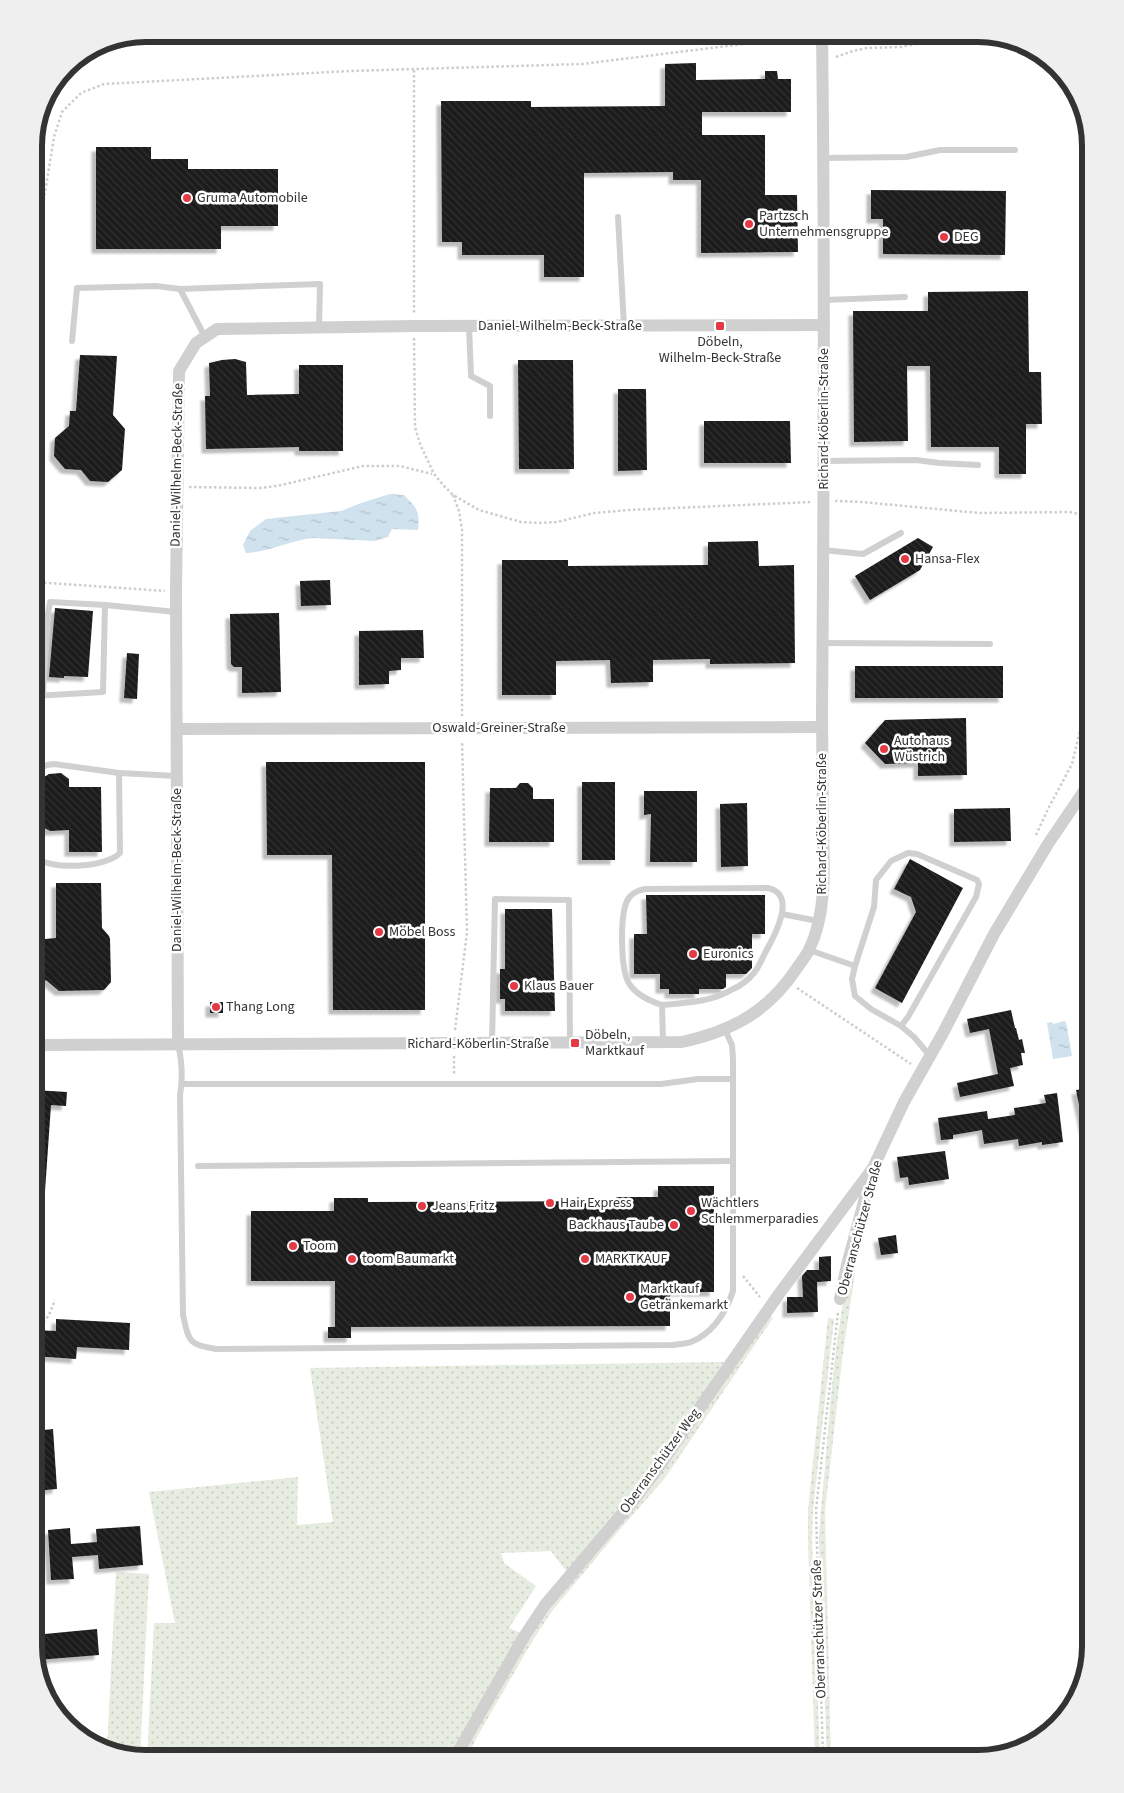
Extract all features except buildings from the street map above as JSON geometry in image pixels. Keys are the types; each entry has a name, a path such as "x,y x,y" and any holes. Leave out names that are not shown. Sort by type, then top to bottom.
{"street":[{"name":"Richard-Köberlin-Straße","path":"42,1045 663,1044 682,1042 725,1030 760,1009 775,997 788,982 809,950 818,921 824,882 822,727 824,300 822,43"},
{"name":"Daniel-Wilhelm-Beck-Straße","path":"178,1044 176,592 179,371 196,343 218,329 414,326 824,325"},
{"name":"Oswald-Greiner-Straße","path":"177,729 822,727"},
{"name":"Oberranschützer Straße","path":"840,1299 847,1265 873,1168 904,1102 994,934 1048,844 1082,794"},
{"name":"Oberranschützer Weg","path":"459,1750 524,1635 545,1605 650,1479 768,1308 873,1168"}],"lane":[{"path":"823,158 906,158 940,150 1015,150"},
{"path":"618,217 624,326"},
{"path":"72,341 77,288 156,286 180,289 320,284 319,328"},
{"path":"180,289 205,337"},
{"path":"824,300 905,297"},
{"path":"469,326 471,376 490,386 490,416"},
{"path":"823,461 916,460 978,465"},
{"path":"824,550 863,554 900,533"},
{"path":"105,605 103,692 43,695 47,620 50,602 105,605 176,612"},
{"path":"43,619 47,620"},
{"path":"823,643 990,644"},
{"path":"43,766 54,764 119,773 177,776"},
{"path":"43,862 54,865 72,865 103,863 116,858 120,853 119,773"},
{"path":"901,1026 976,897 979,884 977,880 917,854 908,853 891,862 876,880 874,907 852,979 855,996 871,1009 901,1026 914,1037 930,1056"},
{"path":"768,888 775,889 780,894 782,914 774,937 754,973 733,989 700,1001 662,1005 644,998 636,992 625,976 623,967 622,916 627,900 632,894 645,889 768,888"},
{"path":"492,1044 495,899 569,900 570,1043"},
{"path":"782,914 818,921"},
{"path":"809,950 855,966"},
{"path":"662,1005 663,1044"},
{"path":"178,1044 182,1084 180,1095 180,1166 183,1315 188,1336 198,1347 216,1350 641,1346 691,1342 708,1331 723,1315 733,1291 732,1045 725,1030"},
{"path":"182,1084 661,1084 698,1079 732,1079"},
{"path":"198,1166 732,1161"}],"path":[{"path":"43,205 54,137 62,112 81,93 104,84 350,71 582,64 752,43"},
{"path":"822,61 867,48 901,47 921,43"},
{"path":"414,70 415,427 426,459 434,474 453,495 479,510 495,516 521,522 539,523 557,522 594,513 629,510 823,501 862,502 979,513 1069,512 1078,513 1082,516"},
{"path":"177,487 268,487 370,465 400,466 434,474"},
{"path":"453,495 462,530 462,729 467,932 454,1044 455,1084"},
{"path":"43,583 176,592"},
{"path":"1036,836 1072,764 1082,722"},
{"path":"788,982 922,1071"},
{"path":"733,1266 750,1284 768,1308"},
{"name":"Oberranschützer Straße","path":"823,1750 816,1510 840,1299"},
{"path":"42,1323 47,1320 55,1300"}],"shaded area":[{"path":"849,1272 855,1273 843,1352 825,1511 831,1750 827,1750 819,1541 834,1363"},
{"path":"768,1315 773,1318 665,1478 552,1611 533,1640 470,1750 466,1750 529,1637"},
{"path":"828,1318 834,1319 813,1510 812,1540 820,1750 815,1750 808,1510"},
{"path":"724,1362 652,1470 607,1527 566,1571 551,1551 501,1553 504,1563 536,1586 509,1628 521,1633 455,1750 147,1750 154,1623 175,1623 149,1492 298,1477 297,1525 333,1522 310,1368"},
{"path":"116,1572 149,1574 140,1750 126,1749 107,1743"}],"water":[{"path":"390,494 404,495 412,503 418,514 418,530 392,529 388,537 375,541 312,538 263,551 246,553 243,545 250,531 266,519 341,511"},
{"path":"1052,1022 1053,1024 1066,1022 1072,1056 1053,1059 1047,1023"}],"place":[{"name":"Gruma Automobile","path":"187,198"},
{"name":"Partzsch Unternehmensgruppe","path":"749,224"},
{"name":"DEG","path":"944,237"},
{"name":"Döbeln, Wilhelm-Beck-Straße","path":"720,326"},
{"name":"Hansa-Flex","path":"905,559"},
{"name":"Autohaus Wüstrich","path":"884,749"},
{"name":"Möbel Boss","path":"379,932"},
{"name":"Euronics","path":"693,954"},
{"name":"Klaus Bauer","path":"514,986"},
{"name":"Thang Long","path":"216,1007"},
{"name":"Döbeln, Marktkauf","path":"575,1043"},
{"name":"Hair Express","path":"550,1203"},
{"name":"Jeans Fritz","path":"422,1206"},
{"name":"Wächtlers Schlemmerparadies","path":"691,1211"},
{"name":"Backhaus Taube","path":"674,1225"},
{"name":"Toom","path":"293,1246"},
{"name":"toom Baumarkt","path":"352,1259"},
{"name":"MARKTKAUF","path":"585,1259"},
{"name":"Marktkauf Getränkemarkt","path":"630,1297"}]}
